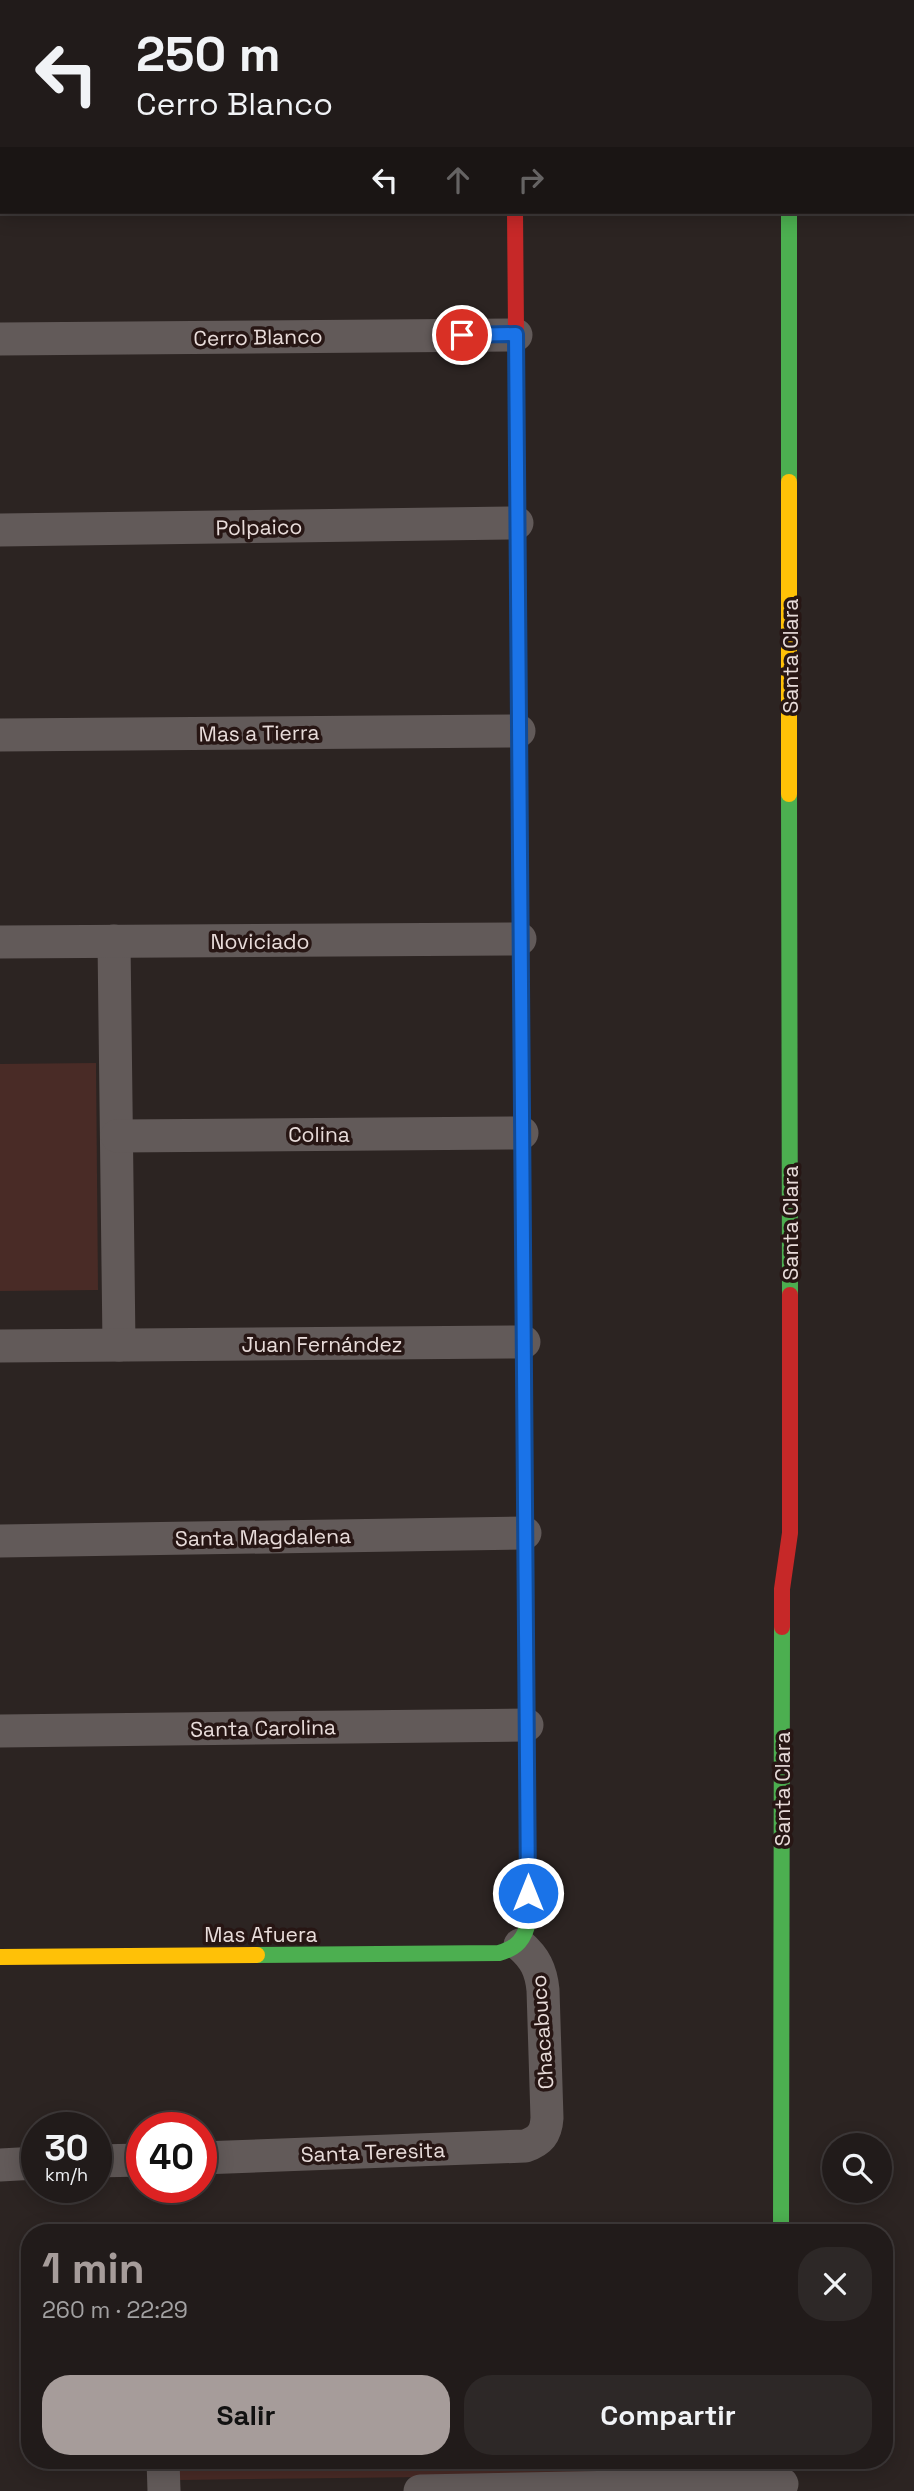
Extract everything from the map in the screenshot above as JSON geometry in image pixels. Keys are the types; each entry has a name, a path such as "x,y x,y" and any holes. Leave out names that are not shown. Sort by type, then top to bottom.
{"street":[{"name":"Chacabuco","path":"515,214 528,1921 527,1934 520,1945 536,1962 543,1982 547,2128 542,2138"},
{"name":"Santa Clara","path":"781,2224 782,1589 790,1533 789,214"},
{"name":"Cerro Blanco","path":"0,339 516,334"},
{"name":"Polpaico","path":"0,530 517,523"},
{"name":"Mas a Tierra","path":"0,735 519,731"},
{"name":"Noviciado","path":"0,942 520,939"},
{"path":"114,941 119,1345"},
{"name":"Colina","path":"117,1136 522,1133"},
{"name":"Juan Fernández","path":"0,1346 524,1342"},
{"name":"Santa Magdalena","path":"0,1541 525,1533"},
{"name":"Santa Carolina","path":"0,1731 527,1725"},
{"name":"Mas Afuera","path":"0,1957 499,1953 520,1945"},
{"name":"Santa Teresita","path":"217,2157 525,2146 542,2138"},
{"path":"0,2165 21,2164"},
{"path":"163,2469 163,2491"},
{"path":"420,2491 782,2478"}],"shaded area":[{"path":"96,1063 98,1290 0,1291 0,1064"},
{"path":"177,2469 751,2469 751,2473 179,2480"}],"traffic: fast":[{"path":"789,214 789,482"},
{"path":"518,566 523,1237"},
{"path":"789,794 790,1295"},
{"path":"257,1955 499,1953 519,1942 528,1921 526,1620"},
{"path":"781,2224 782,1627"}],"traffic: slow":[{"path":"789,482 789,794"},
{"path":"523,1237 526,1620"},
{"path":"0,1957 257,1955"}],"traffic: jam":[{"path":"515,214 518,566"},
{"path":"782,1627 782,1589 790,1533 790,1295"}],"route":[{"path":"462,335 516,334 528,1893"}]}
